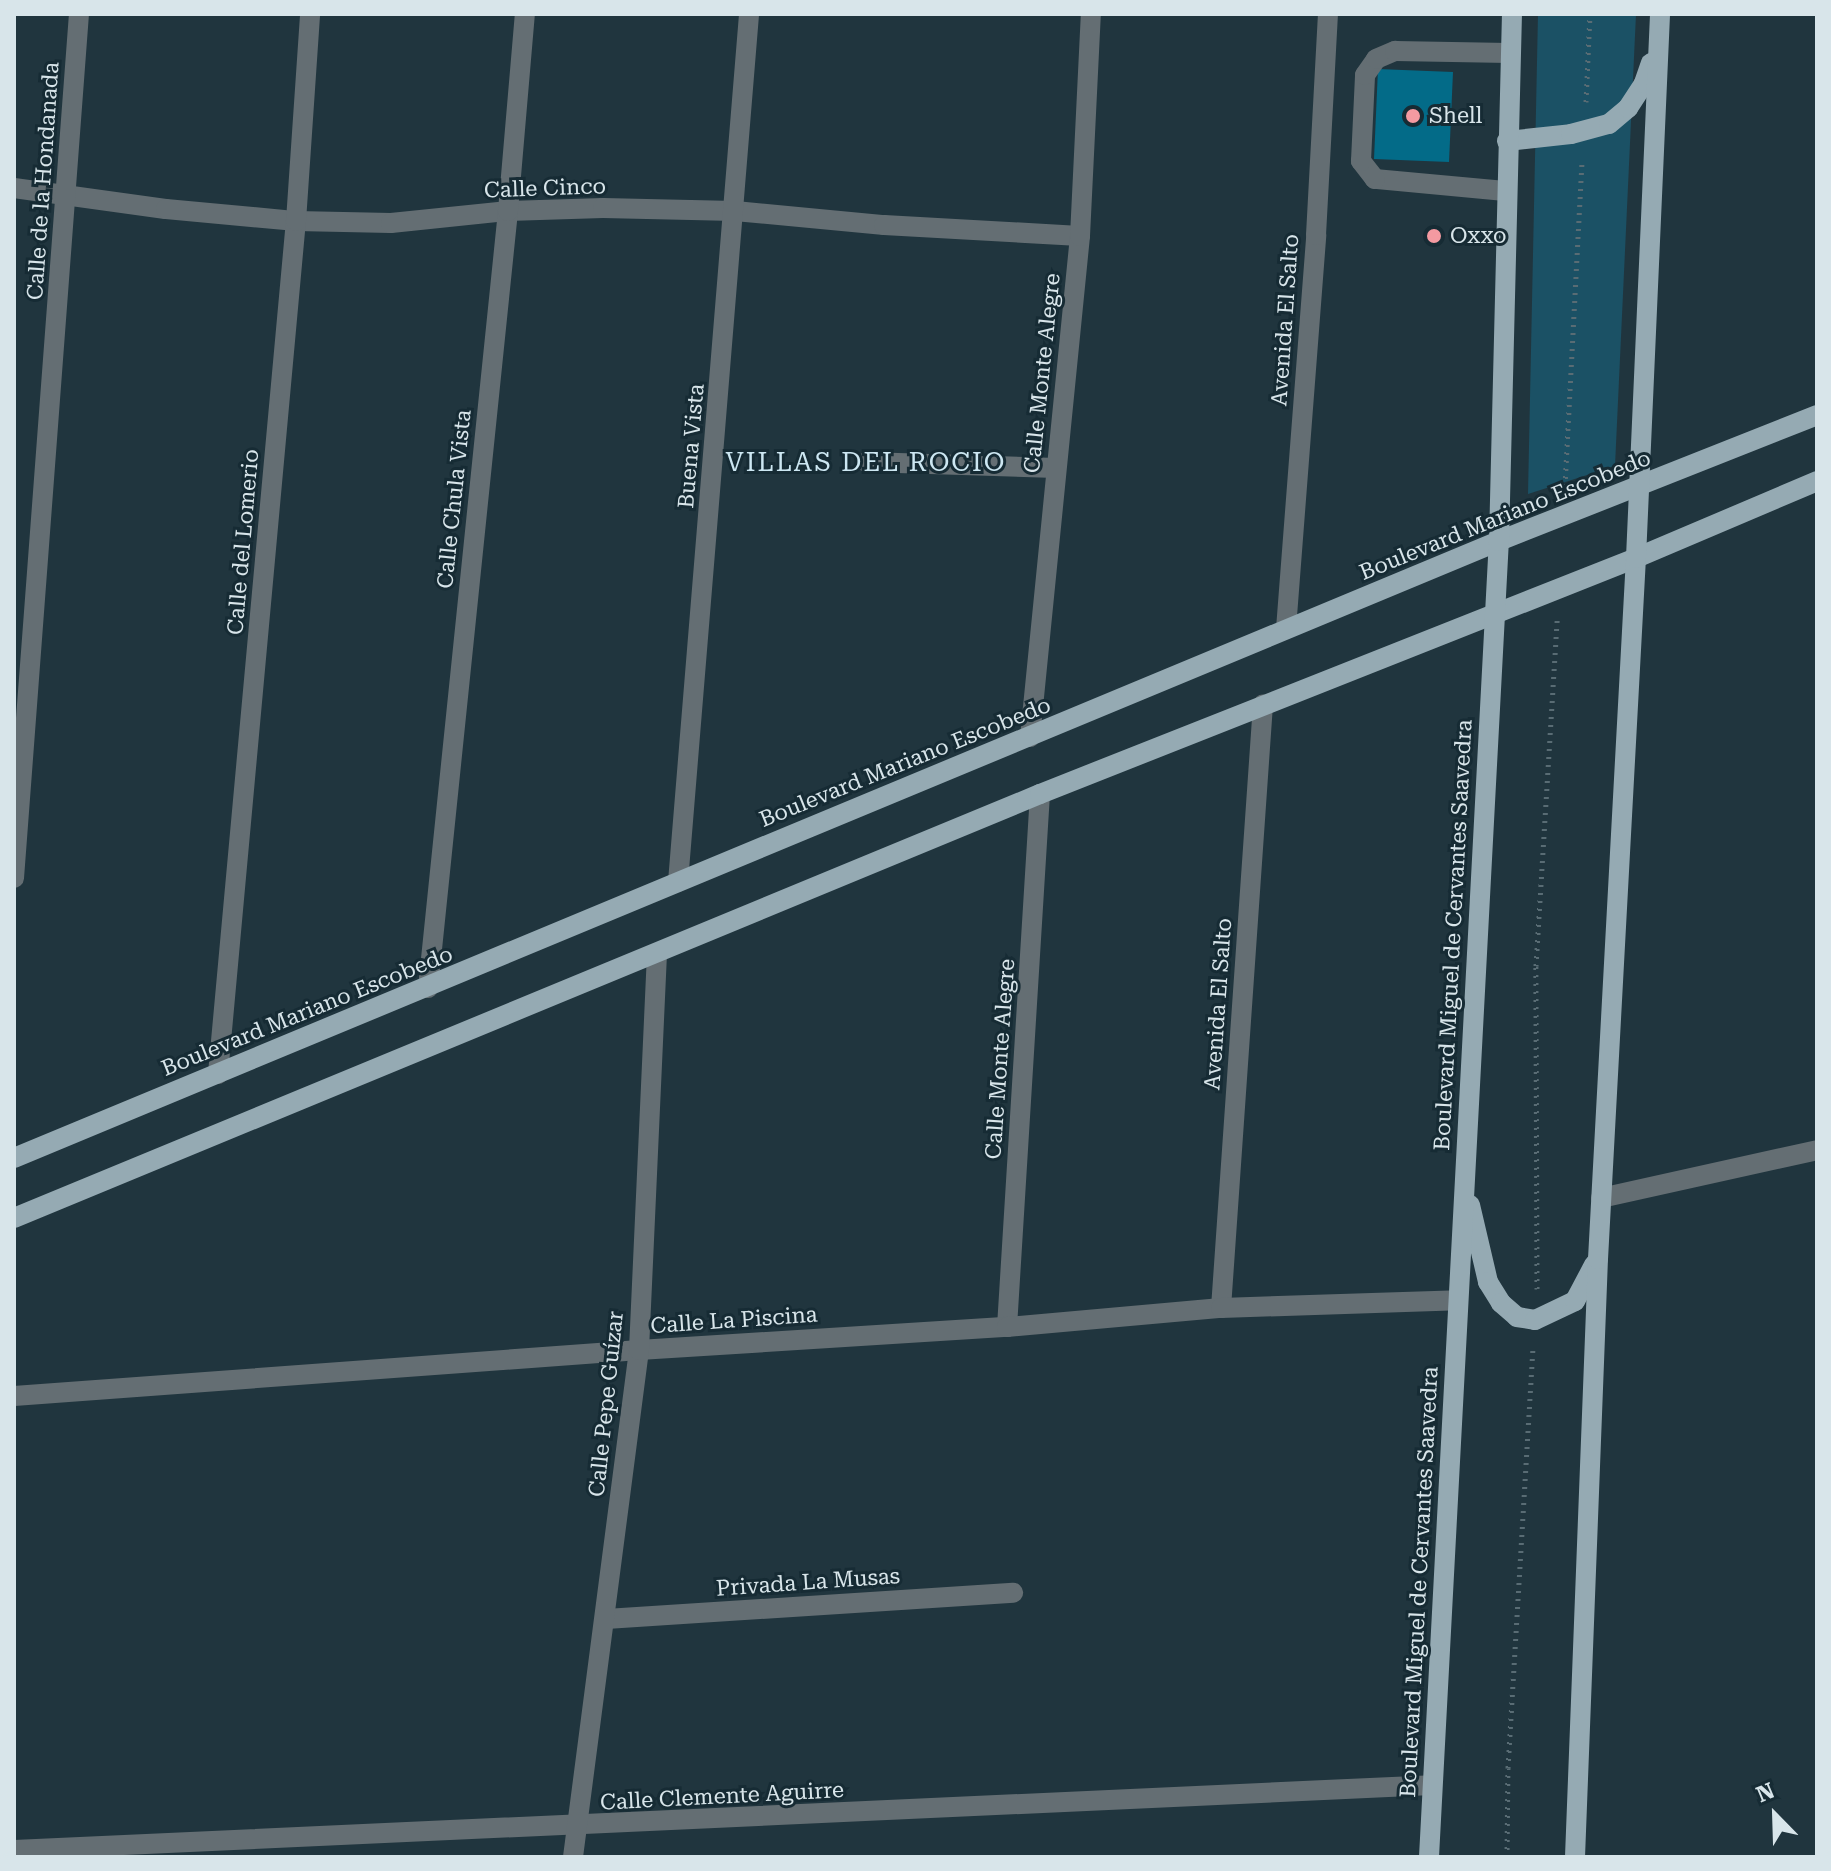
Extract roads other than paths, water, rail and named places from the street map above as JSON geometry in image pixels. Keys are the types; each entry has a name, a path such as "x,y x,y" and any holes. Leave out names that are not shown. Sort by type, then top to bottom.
{"main road":[{"name":"Boulevard Miguel de Cervantes Saavedra","path":"1429,1857 1499,541 1505,191 1512,14"},
{"path":"1575,1857 1598,1259 1636,558 1660,14"},
{"path":"1507,141 1609,124 1628,108 1644,83 1659,40"},
{"name":"Boulevard Mariano Escobedo","path":"14,1158 1499,541 1638,489 1817,415"},
{"path":"14,1218 1040,794 1493,612 1636,558 1817,481"},
{"path":"1465,1178 1488,1282 1501,1303 1517,1317 1535,1320 1575,1301 1598,1259"}],"street":[{"name":"Calle de la Hondanada","path":"14,878 79,14"},
{"name":"Calle del Lomerio","path":"218,1074 296,221 310,14"},
{"name":"Calle Chula Vista","path":"428,988 508,211 525,14"},
{"name":"Buena Vista","path":"678,882 749,14"},
{"name":"Calle Monte Alegre","path":"1030,737 1080,236 1091,14"},
{"name":"Avenida El Salto","path":"1286,629 1316,235 1328,14"},
{"path":"1505,191 1375,179 1361,161 1365,75 1376,59 1395,51 1509,53"},
{"name":"Calle Cinco","path":"14,188 166,209 296,221 391,223 508,211 603,208 735,211 884,225 1080,236"},
{"path":"866,462 1056,468"},
{"name":"Avenida El Salto","path":"1221,1308 1263,704"},
{"name":"Calle Monte Alegre","path":"1007,1327 1040,794"},
{"name":"Calle Pepe Guízar","path":"573,1857 639,1350 657,954"},
{"path":"1601,1198 1817,1150"},
{"name":"Calle La Piscina","path":"14,1396 639,1350 1007,1327 1221,1308 1458,1300"},
{"name":"Privada La Musas","path":"606,1619 1013,1593"},
{"name":"Calle Clemente Aguirre","path":"14,1850 577,1827 1432,1785"}],"place":[{"name":"Shell","path":"1413,116"},
{"name":"Oxxo","path":"1434,236"}],"district":[{"name":"VILLAS DEL ROCIO","path":"866,463"}]}
